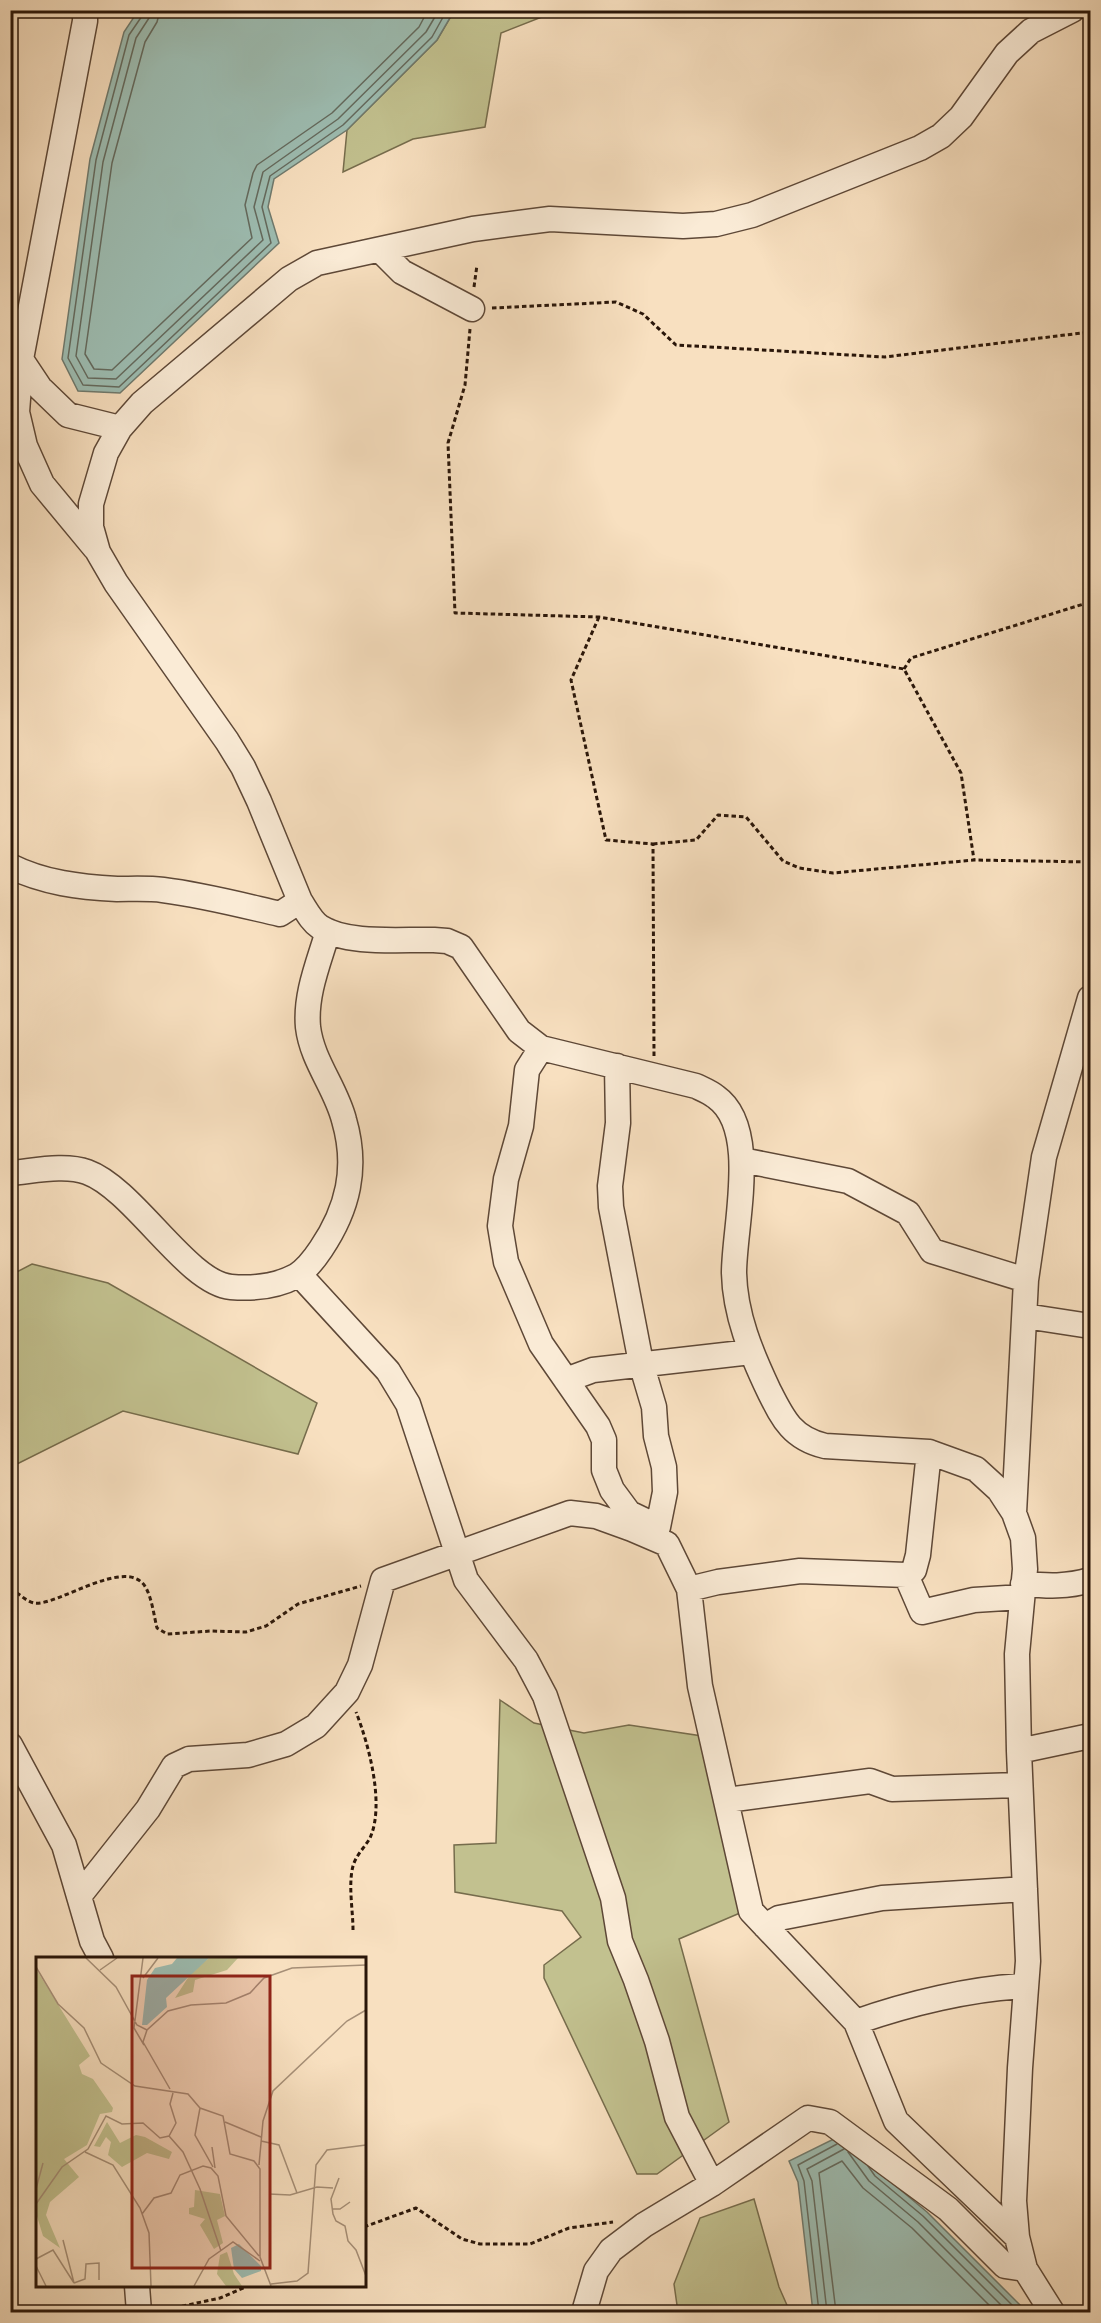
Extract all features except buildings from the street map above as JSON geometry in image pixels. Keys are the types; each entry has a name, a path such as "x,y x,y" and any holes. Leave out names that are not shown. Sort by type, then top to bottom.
{"street":[{"path":"98,552 91,527 91,504 106,453 120,428 142,403 289,279 317,263 473,229 550,219 683,226 716,224 752,215 921,148 941,136 961,117 1006,53 1031,31 1072,10"},
{"path":"88,14 16,350 17,412 25,446 42,484 98,552 116,584 227,741 243,767 300,901 309,916 319,926 349,937 447,941 461,947 519,1031 541,1048 696,1086 717,1097 729,1112 739,1136 742,1160 734,1273 741,1321 751,1352 780,1414 794,1432 808,1442 825,1446 929,1452 976,1470 999,1490 1014,1513 1023,1538 1023,1590 1017,1654 1028,1961 1014,2201 1017,2237 1025,2269 1052,2313"},
{"path":"381,250 402,273 472,309"},
{"path":"16,350 40,388 68,415 120,428"},
{"path":"10,866 29,875 57,883 85,887 160,889 209,897 280,914 300,901"},
{"path":"10,1173 69,1169 86,1171 102,1179 189,1262 206,1276 225,1286 245,1288 273,1286 299,1274 316,1256 339,1219 347,1193 350,1170 345,1121 315,1053 307,1015 309,997 328,931"},
{"path":"1014,1513 1026,1280 1044,1157 1090,998"},
{"path":"541,1048 527,1070 521,1126 506,1179 500,1226 506,1262 541,1344 598,1426 604,1440 604,1470 612,1490 630,1513 662,1536 689,1589 700,1686 751,1911 856,2022 896,2121 1017,2237"},
{"path":"616,1066 618,1123 610,1186 611,1207 641,1363 654,1407 656,1436 664,1467 662,1536"},
{"path":"742,1160 848,1181 908,1213 932,1251 1026,1280"},
{"path":"299,1274 388,1371 408,1404 466,1580 526,1660 545,1696 613,1898 620,1941 657,2041 677,2117 712,2184"},
{"path":"1025,1316 1090,1326"},
{"path":"566,1380 593,1370 751,1352"},
{"path":"689,1589 718,1582 800,1571 906,1575 914,1570 918,1555 929,1452"},
{"path":"80,1895 148,1809 174,1766 189,1759 248,1755 286,1744 316,1726 346,1692 360,1665 383,1580 570,1513 596,1515 632,1529 662,1536"},
{"path":"906,1575 922,1612 1023,1590 1072,1585 1090,1580"},
{"path":"1019,1751 1090,1736"},
{"path":"10,1745 64,1845 92,1941 100,1957"},
{"path":"727,1800 870,1781 892,1789 1020,1785"},
{"path":"765,1926 779,1918 882,1898 1025,1889"},
{"path":"856,2022 895,2008 1004,1987 1026,1986"},
{"path":"584,2313 596,2271 611,2250 644,2225 712,2184 808,2118 830,2122 948,2209 1005,2266 1025,2269"},
{"path":"137,2287 139,2313"}],"path":[{"path":"904,669 599,617 455,613 448,443 465,386 472,309 616,302 643,314 676,345 885,357 1090,332"},
{"path":"904,669 911,658 1090,602"},
{"path":"599,617 571,680 606,840 653,844 696,840 718,815 746,817 783,861 799,868 833,873 974,860 1090,862"},
{"path":"904,669 961,773 974,860"},
{"path":"653,844 654,1075"},
{"path":"10,1589 32,1603 41,1603 82,1586 122,1577 137,1580 146,1587 157,1628 167,1634 211,1631 246,1632 266,1626 298,1604 383,1580"},
{"path":"346,1692 357,1715 373,1769 376,1815 370,1837 354,1863 351,1876 353,1930"},
{"path":"366,2226 416,2208 462,2239 480,2244 530,2244 569,2228 621,2220 644,2225"},
{"path":"155,2313 220,2298 246,2287"}],"shaded area":[{"path":"454,11 557,11 501,33 485,127 413,139 343,172 347,130 437,40"},
{"path":"32,1264 108,1283 317,1403 298,1454 123,1411 11,1467 11,1275"},
{"path":"500,1700 534,1723 584,1733 629,1725 702,1736 740,1913 679,1939 729,2122 657,2174 637,2174 544,1978 544,1965 581,1937 562,1911 455,1892 454,1845 496,1843"},
{"path":"754,2199 779,2287 790,2312 678,2312 674,2284 700,2218"}],"water":[{"path":"138,11 454,11 437,40 347,130 274,179 268,207 279,243 120,393 78,391 62,359 90,159 124,32"},
{"path":"850,2131 879,2172 927,2212 1025,2312 813,2312 798,2182 789,2161"}]}
